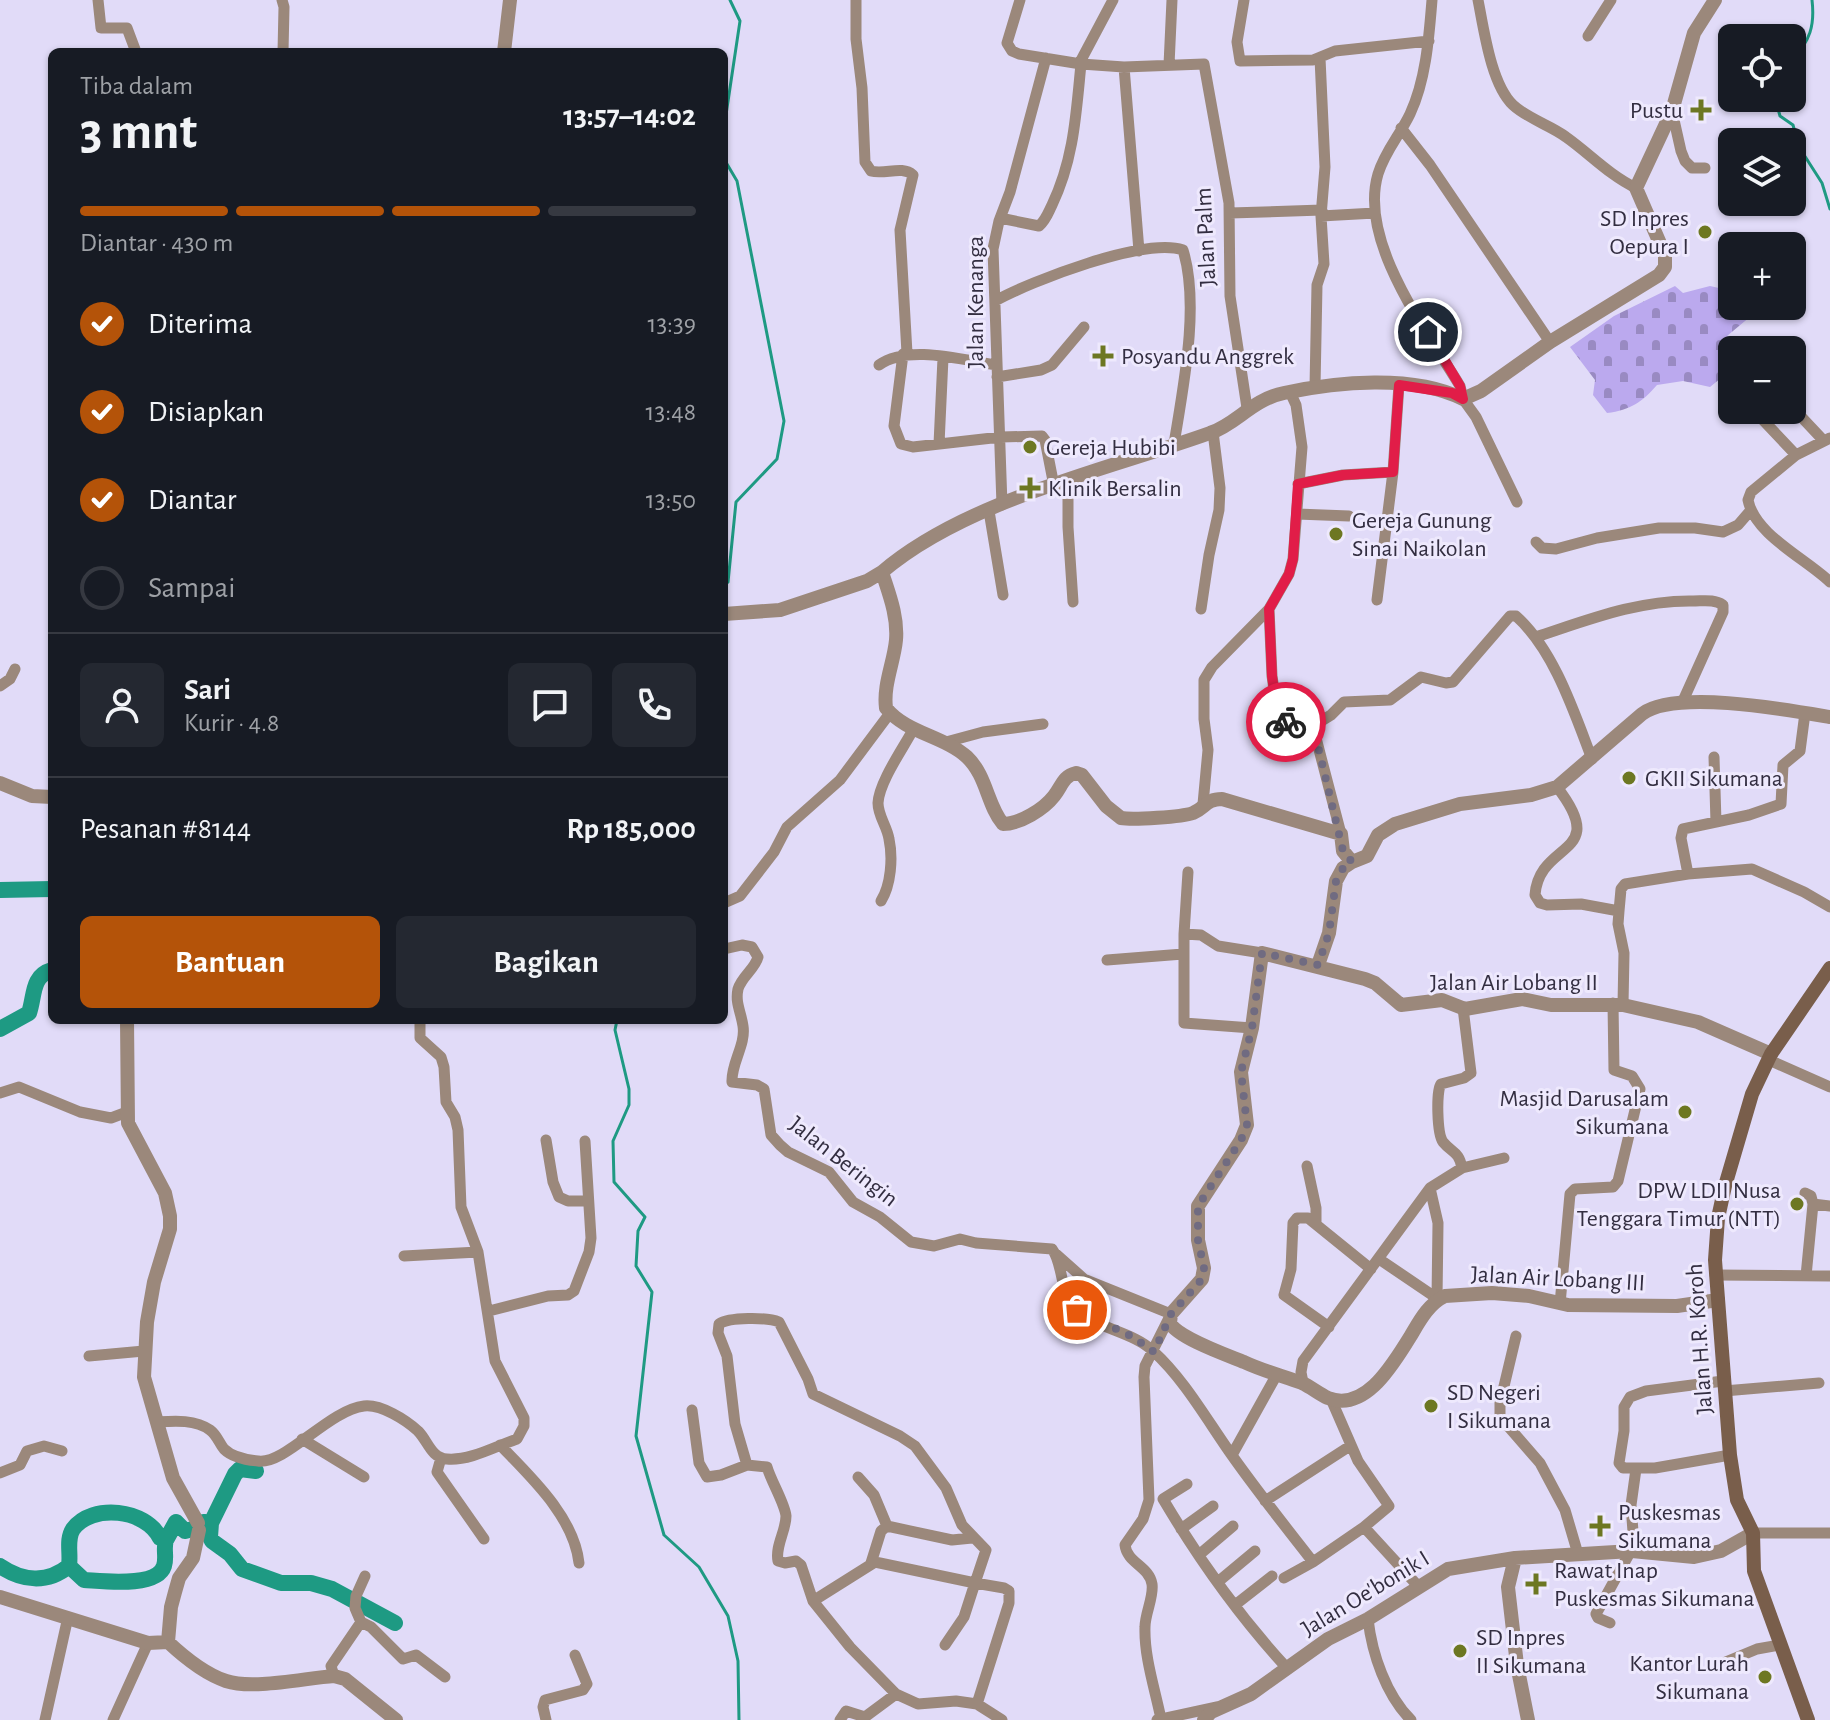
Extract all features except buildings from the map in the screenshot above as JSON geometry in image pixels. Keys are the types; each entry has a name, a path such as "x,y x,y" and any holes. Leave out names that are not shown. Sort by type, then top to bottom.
{"main road":[{"name":"Jalan H.R. Koroh","path":"1808,1720 1754,1571 1753,1533 1737,1500 1730,1455 1715,1275 1718,1218 1744,1117 1770,1057 1830,968"}],"street":[{"path":"98,0 101,28 127,28 134,48"},
{"path":"282,0 283,48"},
{"path":"504,48 510,0"},
{"path":"856,0 865,162 876,173 903,170 913,175 900,230 905,354 895,409 897,439 906,446 1042,436 1061,483 1068,527 1073,602"},
{"path":"1020,0 1007,43 1012,51 1080,64 1124,67 1169,65 1172,0"},
{"path":"1000,218 1039,226 1045,221 1061,186 1075,134 1080,64 1113,0"},
{"path":"1244,0 1237,42 1240,61 1320,58 1335,51 1429,41"},
{"path":"1432,0 1429,41 1415,99 1377,176 1375,213 1389,262 1460,386 1463,399 1476,417 1517,502"},
{"path":"728,614 780,610 867,581 940,532 1061,483 1213,432 1247,408 1274,396 1315,387 1383,382 1440,391 1463,399 1507,375 1550,342 1659,275 1665,267 1662,245 1636,188 1602,168 1565,135 1514,105 1505,94 1495,74 1478,0"},
{"path":"1588,36 1611,0"},
{"path":"1636,188 1672,111 1689,46 1715,0"},
{"name":"Jalan Kenanga","path":"1003,595 996,508 1001,437 993,249 1046,58"},
{"path":"1315,387 1317,292 1324,264 1322,213 1325,167 1320,58"},
{"name":"Jalan Palm","path":"1169,65 1204,64 1230,213 1230,296 1247,408"},
{"path":"1124,67 1139,251"},
{"path":"1672,111 1685,161 1692,168 1705,168"},
{"path":"1401,128 1430,165 1550,342"},
{"path":"1052,205 1068,196"},
{"path":"1230,213 1375,213"},
{"path":"995,301 1060,273 1139,251 1183,250 1189,323 1174,444"},
{"path":"879,365 905,354 943,358 996,371 1041,370 1052,365 1084,327"},
{"path":"939,444 943,358"},
{"path":"1377,600 1393,472 1399,385"},
{"path":"1203,804 1208,750 1204,680 1212,667 1269,609 1289,574 1302,447 1296,405 1290,392"},
{"path":"1806,420 1827,439 1796,455 1751,492 1748,500 1751,510 1768,532 1830,582"},
{"path":"1767,424 1796,455"},
{"path":"1201,609 1219,510 1220,488 1213,432"},
{"path":"1298,484 1343,475 1393,472"},
{"path":"1536,542 1542,548 1556,549 1597,538 1659,528 1686,527 1723,532 1738,525 1751,510"},
{"path":"1297,514 1349,516"},
{"path":"882,572 896,626 886,708 914,728 961,752 976,768 1003,824 1013,823 1042,807 1057,793 1065,778 1076,773 1091,784 1106,806 1121,818 1193,813 1203,804 1222,799 1341,834"},
{"path":"1536,637 1632,607 1681,600 1716,601 1723,605 1723,612 1682,703"},
{"path":"1269,609 1272,676 1278,717 1283,722 1316,727"},
{"path":"1352,862 1343,851 1316,727 1344,702 1390,700 1421,677 1446,683 1455,681 1510,616 1516,616 1536,637 1570,702 1592,759"},
{"path":"0,686 10,679 15,669"},
{"path":"1318,965 1329,933 1336,881 1343,868 1367,856 1378,835 1395,824 1460,804 1531,795 1557,787 1648,710 1682,703 1736,704 1830,717"},
{"path":"728,901 740,896 774,852 787,827 840,780 890,713"},
{"path":"1688,874 1681,832 1688,826 1749,815 1781,804 1783,765 1800,751 1805,713"},
{"path":"946,742 983,732 1043,724"},
{"path":"881,901 890,878 889,840 880,813 880,794 914,728"},
{"path":"1714,757 1716,822"},
{"path":"0,783 32,796 48,797"},
{"path":"1557,787 1577,817 1577,829 1566,851 1542,869 1535,890 1536,899 1547,905 1581,904 1619,911"},
{"path":"1560,1304 1570,1194 1575,1189 1613,1187 1618,1181 1640,1089 1632,1076 1614,1070 1624,953 1618,924 1621,889 1625,884 1688,874 1752,869 1830,907"},
{"path":"1188,872 1183,954 1184,1023 1252,1028"},
{"name":"Jalan Air Lobang II","path":"1184,934 1201,935 1218,946 1318,965 1375,983 1401,1005 1442,1000 1463,1008 1522,999 1551,1005 1618,1004 1698,1022 1770,1057"},
{"name":"Jalan Beringin","path":"728,948 742,945 752,947 758,957 738,991 736,1005 743,1032 732,1069 732,1082 757,1085 764,1089 771,1135 788,1152 829,1172 853,1202 918,1245 934,1246 960,1239 1049,1248 1056,1254"},
{"path":"1222,1706 1159,1719 1145,1642 1145,1614 1152,1582 1148,1574 1128,1556 1125,1545 1143,1519 1149,1500 1145,1366 1171,1314 1202,1279 1204,1268 1198,1240 1198,1206 1241,1140 1248,1114 1241,1072 1252,1028 1262,953"},
{"path":"1107,960 1183,954"},
{"path":"1462,1168 1458,1155 1444,1143 1441,1136 1437,1091 1441,1084 1471,1073 1463,1008"},
{"path":"127,1024 127,1112 134,1138 165,1193 170,1216 170,1229 152,1295 144,1351 144,1377 173,1478 198,1526 193,1558 179,1578 171,1607 168,1642"},
{"path":"157,1422 178,1420 202,1426 211,1431 231,1454 259,1462 275,1460 322,1425 362,1406 375,1407 416,1429 429,1449 448,1460 517,1439 524,1426 524,1418 495,1361 478,1252 461,1207 460,1149 455,1117 446,1102 444,1067 441,1057 420,1038 420,1024"},
{"path":"1770,1057 1830,1087"},
{"path":"0,1093 19,1087 80,1112 111,1118 127,1112"},
{"path":"546,1140 553,1182 559,1197 568,1201 588,1201"},
{"path":"489,1311 548,1296 568,1295 574,1291 589,1252 585,1141"},
{"path":"1303,1383 1303,1361 1430,1188 1462,1168 1504,1158"},
{"path":"1307,1166 1316,1223"},
{"path":"1329,1327 1299,1308 1283,1292 1291,1269 1293,1223 1302,1217 1316,1223 1375,1264 1438,1299 1438,1223 1430,1188"},
{"path":"1805,1193 1811,1196 1813,1204 1806,1276"},
{"path":"1813,1204 1830,1206"},
{"path":"404,1256 478,1252"},
{"path":"1056,1254 1084,1279 1171,1314"},
{"path":"1056,1254 1062,1284 1077,1310 1133,1337 1154,1352 1194,1400 1265,1501 1313,1562"},
{"path":"1715,1275 1830,1276"},
{"name":"Jalan Air Lobang III","path":"1331,1399 1351,1399 1373,1387 1425,1313 1438,1299 1452,1295 1492,1293 1529,1296 1560,1304 1677,1306 1718,1300"},
{"path":"1171,1314 1170,1323 1177,1331 1276,1376 1303,1383 1331,1399 1350,1446 1389,1506 1313,1562 1278,1577 1235,1605"},
{"path":"747,1465 735,1424 726,1351 717,1329 725,1320 771,1319 779,1322 790,1340 813,1394 915,1446 946,1488 962,1525 986,1550 964,1617 945,1645"},
{"path":"1516,1336 1500,1403 1500,1417 1540,1463 1565,1510 1578,1554"},
{"path":"89,1356 144,1351"},
{"path":"1232,1455 1276,1376"},
{"path":"1730,1455 1636,1469 1621,1467 1626,1401 1636,1393 1646,1391 1819,1383"},
{"path":"692,1410 699,1463 707,1477 747,1465 767,1467 786,1517 777,1557 781,1563 791,1561 801,1565 813,1601 850,1647 896,1694 918,1704 956,1701 977,1704 1002,1720"},
{"path":"302,1439 364,1477"},
{"path":"500,1445 528,1474 558,1514 576,1545 579,1563"},
{"path":"0,1473 20,1465 27,1451 44,1446 62,1451"},
{"path":"1265,1501 1350,1446"},
{"path":"441,1458 437,1472 484,1539"},
{"path":"1610,1623 1596,1614 1632,1551 1631,1505 1636,1469"},
{"path":"858,1477 874,1495 887,1526"},
{"path":"1187,1484 1163,1499 1235,1605 1286,1667"},
{"path":"1181,1529 1213,1506"},
{"path":"887,1526 952,1540 972,1538"},
{"path":"871,1563 881,1531 887,1526"},
{"path":"1200,1554 1233,1526"},
{"path":"1364,1527 1418,1586"},
{"path":"1753,1533 1830,1533"},
{"name":"Jalan Oe'bonik I","path":"1204,1720 1211,1712 1251,1694 1328,1639 1368,1619 1448,1569 1515,1558 1632,1551 1694,1557 1721,1551 1753,1533"},
{"path":"1219,1581 1255,1551"},
{"path":"1515,1558 1508,1587 1517,1665 1528,1720"},
{"path":"813,1601 871,1563 886,1563 1004,1588 1011,1596 977,1704"},
{"path":"365,1576 355,1602 361,1622 371,1627 403,1659 416,1655 445,1677"},
{"path":"0,1597 148,1643 168,1642 184,1656 228,1682 253,1683 334,1676 345,1679 396,1720"},
{"path":"45,1720 68,1617"},
{"path":"1368,1619 1371,1644 1390,1690 1411,1720"},
{"path":"334,1676 331,1666 361,1622"},
{"path":"113,1720 148,1643"},
{"path":"1716,1666 1757,1649 1780,1645"},
{"path":"546,1720 545,1700 583,1690 587,1684 575,1655"},
{"path":"840,1720 846,1711 865,1717 896,1694"}],"green space":[{"path":"1675,286 1683,293 1710,286 1718,288 1718,320 1746,320 1727,336 1718,336 1718,380 1710,387 1683,381 1657,385 1635,404 1607,413 1593,395 1595,380 1570,347 1614,316"}],"waterway":[{"path":"728,101 740,21 730,0"},
{"path":"1806,40 1813,18 1812,0"},
{"path":"1779,112 1793,125 1799,147 1822,183 1830,209"},
{"path":"728,166 737,181 784,421 777,459 736,502 728,582"},
{"path":"0,890 48,889"},
{"path":"0,1029 29,1013 37,982 48,972"},
{"path":"616,1024 629,1089 629,1105 613,1141 614,1182 645,1217 638,1231 636,1266 652,1292 636,1436 664,1535 699,1567 728,1616 738,1661 739,1720"},
{"path":"211,1523 235,1474 240,1469 256,1471"},
{"path":"166,1540 164,1566 151,1578 128,1582 84,1580 69,1566 71,1533 93,1515 118,1513 131,1516 143,1521 166,1540 176,1522 185,1531 201,1527 204,1522 211,1523 212,1541 230,1554 242,1569 281,1583 311,1583 332,1589 395,1623"},
{"path":"0,1566 17,1575 34,1578 52,1576 69,1566"}],"way so far":[{"path":"1077,1310 1133,1337 1154,1352 1171,1314 1202,1279 1204,1268 1198,1240 1198,1206 1241,1140 1247,1125 1241,1072 1252,1028 1262,953 1318,965 1325,948 1334,909 1336,881 1343,868 1352,862 1343,851 1316,727 1286,722"}],"place":[{"name":"Pustu","path":"1701,110"},
{"name":"SD Inpres Oepura I","path":"1705,232"},
{"name":"Posyandu Anggrek","path":"1103,356"},
{"name":"Gereja Hubibi","path":"1030,447"},
{"name":"Klinik Bersalin","path":"1030,488"},
{"name":"Gereja Gunung Sinai Naikolan","path":"1336,534"},
{"name":"GKII Sikumana","path":"1629,778"},
{"name":"Masjid Darusalam Sikumana","path":"1685,1112"},
{"name":"DPW LDII Nusa Tenggara Timur (NTT)","path":"1797,1204"},
{"name":"SD Negeri I Sikumana","path":"1431,1406"},
{"name":"Puskesmas Sikumana","path":"1600,1526"},
{"name":"Rawat Inap Puskesmas Sikumana","path":"1536,1584"},
{"name":"SD Inpres II Sikumana","path":"1460,1651"},
{"name":"Kantor Lurah Sikumana","path":"1765,1677"}],"route":[{"path":"1286,722 1278,717 1272,676 1269,609 1289,574 1293,559 1298,484 1343,475 1393,472 1399,385 1452,393 1463,399 1460,386 1428,332"}]}
